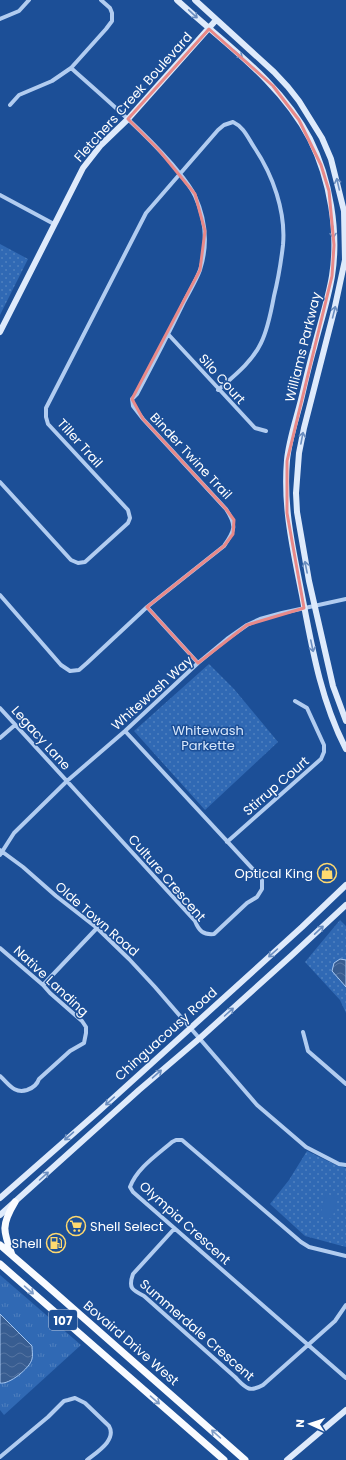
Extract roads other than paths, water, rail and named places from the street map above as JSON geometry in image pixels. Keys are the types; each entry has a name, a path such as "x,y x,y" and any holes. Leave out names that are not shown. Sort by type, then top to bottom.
{"main road":[{"name":"Williams Parkway","path":"177,0 273,86 289,105 311,141 321,165 329,191 332,217 332,276 289,446 286,489 287,512 304,608 317,669 333,720 346,749"},
{"name":"Williams Parkway","path":"194,0 288,87 311,119 322,138 331,159 344,211 345,260 304,428 297,472 298,518 314,605 333,686 346,721"},
{"name":"Fletchers Creek Boulevard","path":"0,332 83,168 101,145 128,119 216,20"},
{"name":"Chinguacousy Road","path":"0,1198 302,927 346,885"},
{"name":"Chinguacousy Road","path":"0,1215 139,1090 200,1038 346,905"},
{"path":"12,1256 4,1233 4,1227 7,1215 15,1202"},
{"name":"Bovaird Drive West","path":"0,1245 245,1460"},
{"name":"Bovaird Drive West","path":"0,1264 224,1460"},
{"path":"287,1460 346,1410"}],"street":[{"path":"0,19 19,11 29,0"},
{"path":"10,106 19,95 52,81 71,68 112,21 112,13 110,8 101,0"},
{"name":"Binder Twine Trail","path":"0,595 62,665 70,671 79,670 147,607 224,546 233,534 234,520 226,509 143,419 133,406 132,399 168,334 200,270 205,247 205,231 201,210 195,194 158,149 128,119 71,68"},
{"path":"180,174 218,130 224,125 233,122 241,127 259,154 272,180 281,212 283,244 271,309 262,342 254,356 218,390"},
{"name":"Tiller Trail","path":"0,482 71,560 78,563 85,562 128,523 130,518 128,510 48,424 46,408 146,213 180,174"},
{"path":"0,195 54,224"},
{"path":"333,260 345,260"},
{"name":"Silo Court","path":"168,334 218,390 255,428 266,431"},
{"name":"Whitewash Way","path":"1,852 14,833 67,781 125,731 198,663 247,625 260,619 314,605 346,599"},
{"path":"147,607 198,663"},
{"name":"Stirrup Court","path":"227,842 322,759 324,745 316,726 307,708 295,701"},
{"name":"Legacy Lane","path":"0,708 67,781"},
{"path":"0,738 15,725"},
{"name":"Culture Crescent","path":"67,781 195,920 198,929 202,933 208,935 214,934 247,903 257,897 262,889 262,879 259,874 254,871 125,731"},
{"name":"Olde Town Road","path":"1,852 23,867 56,896 97,928 129,959 191,1027 249,1096 277,1122 306,1147 339,1164 346,1165"},
{"path":"43,985 97,928"},
{"name":"Native Landing","path":"0,948 43,985 82,1021 86,1027 86,1038 84,1043 70,1051 39,1080 37,1084 29,1089 21,1091 15,1090 0,1076"},
{"path":"303,1032 308,1051 346,1084"},
{"name":"Olympia Crescent","path":"346,1256 309,1247 301,1242 182,1140 172,1142 140,1169 133,1178 130,1187 133,1192 346,1378"},
{"name":"Summerdale Crescent","path":"174,1229 133,1274 130,1283 135,1291 144,1296 236,1377 245,1387 251,1390 264,1385 308,1346"},
{"path":"308,1346 335,1321 346,1305"},
{"path":"1,1456 48,1418 64,1401 75,1398 85,1403 112,1430 111,1437 108,1441 87,1460"}],"water":[{"path":"340,959 346,960 346,987 332,971 334,963"},
{"path":"0,1314 32,1346 32,1358 27,1367 14,1379 4,1383 0,1383"}],"place":[{"name":"Optical King","path":"327,873"},
{"name":"Shell Select","path":"76,1226"},
{"name":"Shell","path":"56,1243"}],"park label":[{"name":"Whitewash Parkette","path":"208,738"}]}
